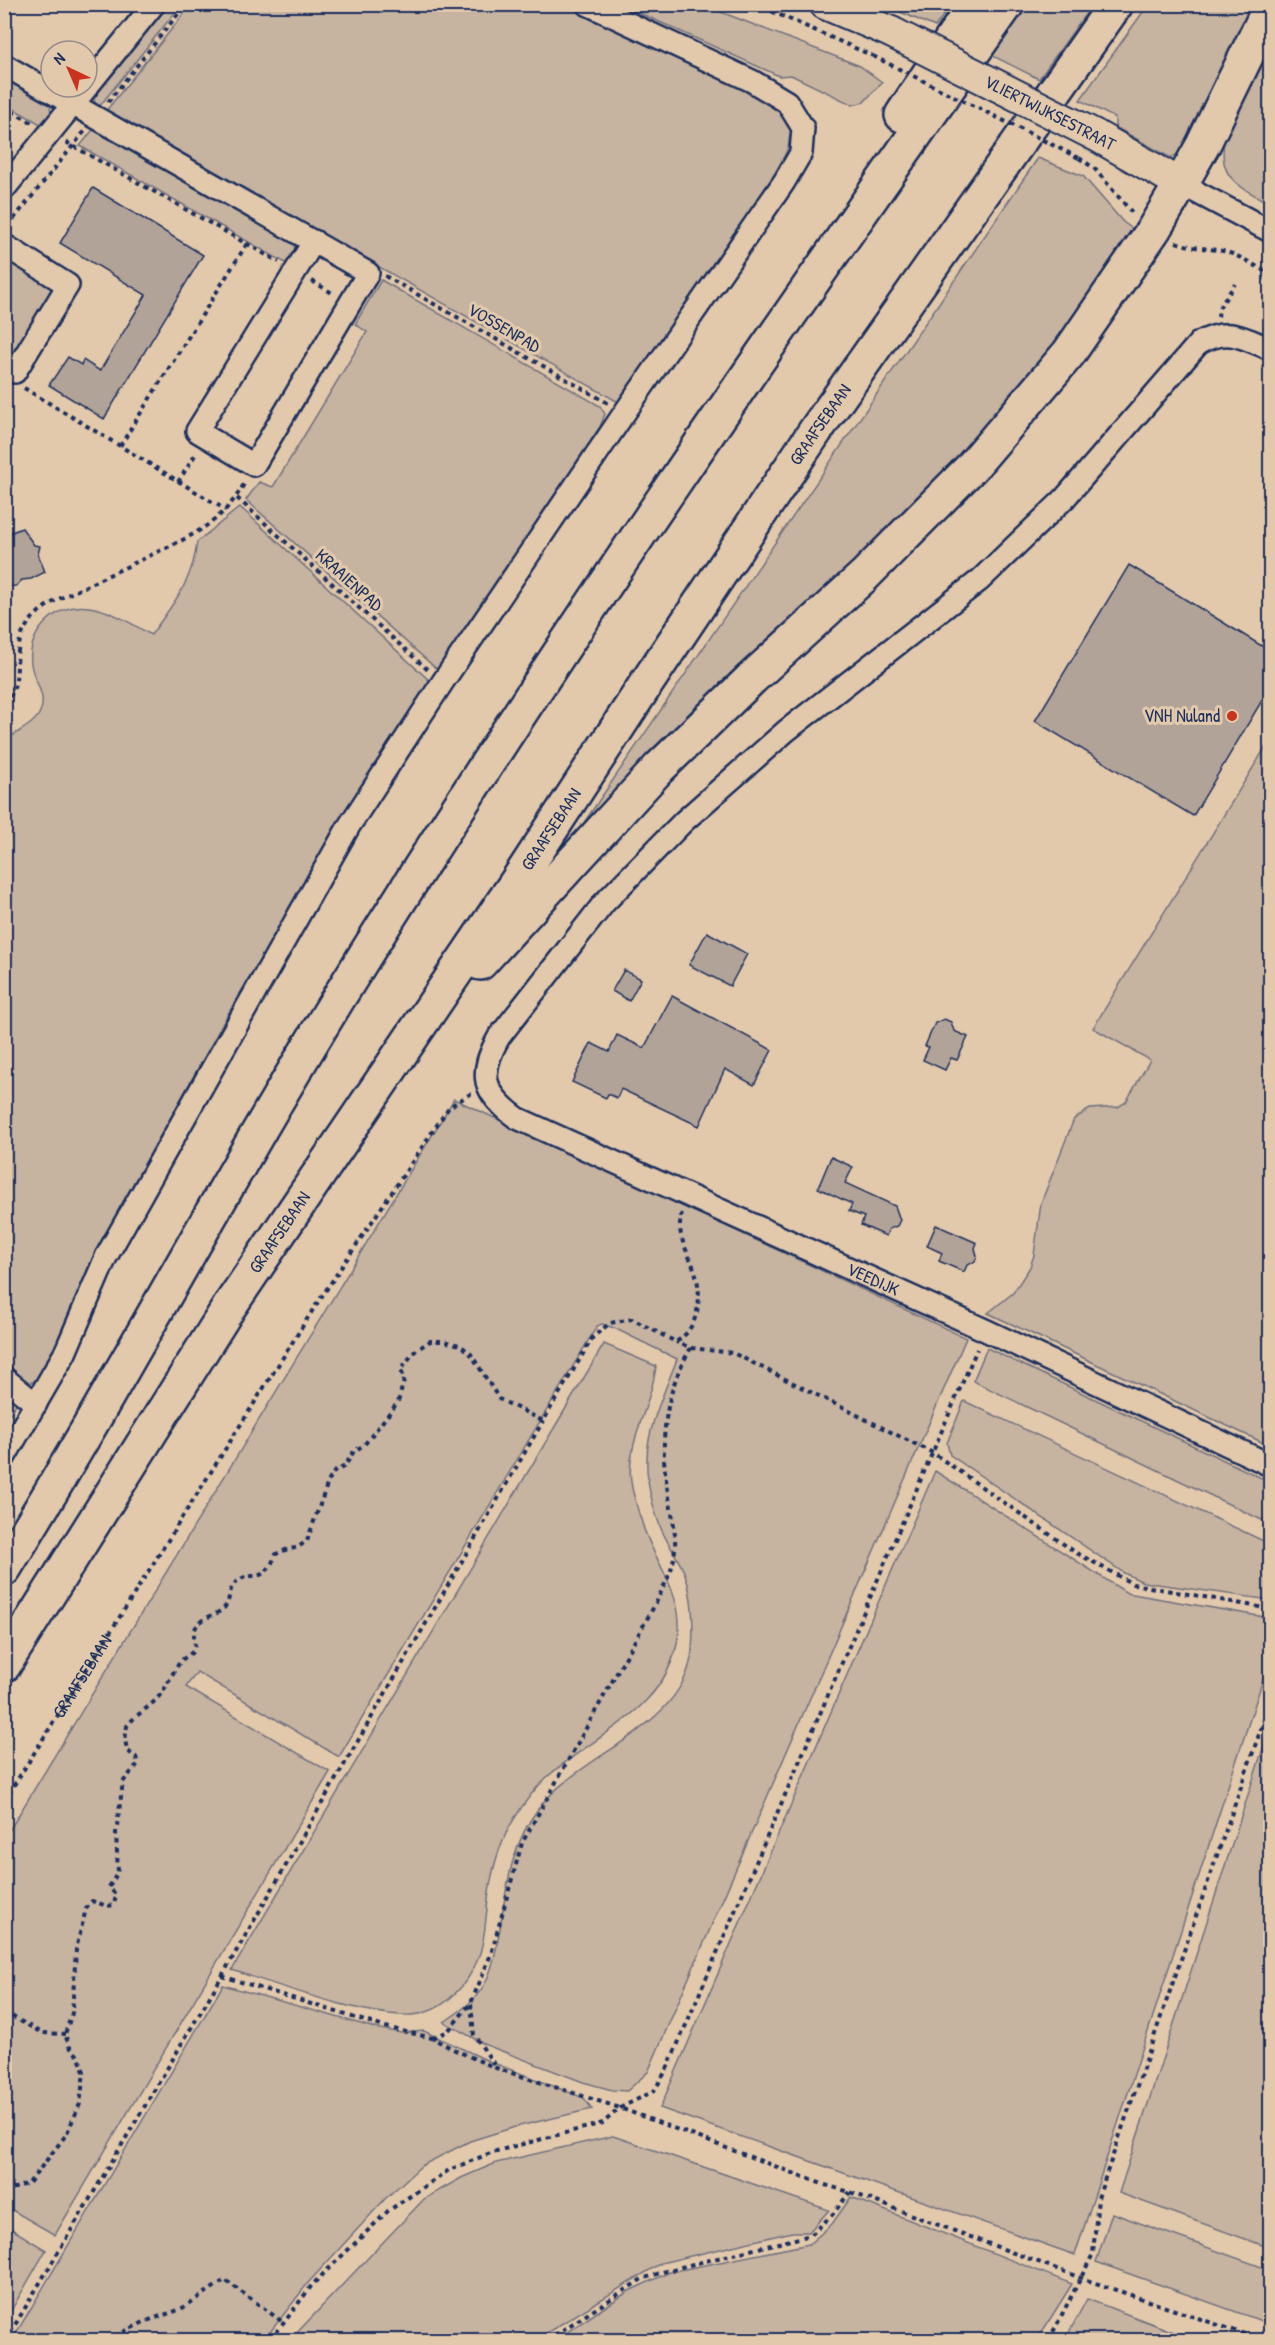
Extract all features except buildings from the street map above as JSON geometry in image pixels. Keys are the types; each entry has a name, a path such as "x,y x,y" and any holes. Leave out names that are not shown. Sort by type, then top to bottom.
{"highway":[{"path":"813,279 886,139 975,4"},
{"path":"4,1569 347,984 471,788 813,279 1006,4"},
{"name":"GRAAFSEBAAN","path":"4,1665 231,1304 518,880 816,430 1116,4"},
{"path":"416,1029 517,925 659,768 752,678 864,576 971,468 1069,353 1154,229 1181,184 1203,145 1270,7"}],"street":[{"path":"99,72 154,4"},
{"path":"4,1458 65,1353 106,1257 349,826 442,682 784,182 801,153 804,128 787,102 752,81 586,4"},
{"name":"VLIERTWIJKSESTRAAT","path":"825,4 891,32 1087,146 1181,184 1270,231"},
{"path":"4,65 314,241 368,273 254,465 196,431 314,241"},
{"path":"4,189 77,99"},
{"path":"4,245 68,285 10,369"},
{"path":"488,1083 486,1068 499,1037 604,903 684,821 786,731 980,580 1064,499 1199,343 1220,334 1236,334 1270,349"},
{"name":"VEEDIJK","path":"488,1083 492,1095 502,1107 517,1118 985,1330 1270,1465"},
{"path":"4,1378 36,1404"}],"path":[{"path":"4,230 186,4"},
{"name":"VLIERTWIJKSESTRAAT","path":"755,4 1087,146"},
{"path":"73,146 248,242 120,446"},
{"name":"VOSSENPAD","path":"368,273 378,272 625,412"},
{"path":"1220,334 1219,308 1235,284"},
{"path":"10,369 17,384 226,510"},
{"path":"178,482 206,437"},
{"path":"4,704 13,695 16,687 20,639 25,627 40,611 64,596 200,532 237,498 254,465"},
{"name":"KRAAIENPAD","path":"237,498 442,682"},
{"name":"GRAAFSEBAAN","path":"4,1801 314,1308 391,1193 449,1107 488,1083"},
{"path":"676,1341 685,1336 694,1320 699,1304 698,1279 689,1255 681,1242 679,1221 688,1195"},
{"path":"6,2340 222,1976 543,1421 593,1337 610,1323 632,1319 691,1348 733,1353 933,1453 1075,1551 1133,1584 1270,1609"},
{"path":"271,2340 312,2286 388,2211 449,2170 493,2152 603,2123 620,2108 654,2091 667,2069 985,1330"},
{"path":"4,2192 29,2183 66,2135 80,2104 84,2072 79,2057 69,2046 65,2034 72,2013 76,1949 86,1909 92,1901 103,1906 114,1905 116,1895 109,1887 118,1872 116,1833 123,1782 138,1764 136,1757 130,1754 125,1747 127,1726 160,1696 182,1660 192,1653 195,1644 194,1632 199,1623 222,1609 230,1600 231,1589 235,1583 244,1578 260,1577 270,1569 276,1554 297,1548 307,1541 328,1482 334,1472 345,1466 354,1451 364,1445 398,1402 404,1380 401,1370 415,1351 430,1341 444,1341 460,1345 471,1354 499,1399 543,1421"},
{"path":"432,2038 448,2031 471,2003 491,1954 522,1843 657,1601 673,1563 675,1527 663,1455 668,1411 680,1365 691,1348"},
{"path":"1049,2340 1093,2254 1098,2198 1270,1703"},
{"path":"222,1976 381,2026 432,2038 496,2068 620,2108 1082,2278 1262,2340"},
{"path":"471,2003 474,2035 496,2068"},
{"path":"4,2012 42,2033 65,2034"},
{"path":"548,2340 642,2279 669,2270 811,2235 832,2215 850,2192"},
{"path":"107,2340 144,2322 181,2308 225,2280 284,2323"}],"shaded area":[{"path":"566,4 748,88 780,106 791,128 788,148 774,177 620,403 105,112 191,5"},
{"path":"168,5 181,5 98,108 94,100 99,99 99,89"},
{"path":"622,5 703,5 860,66 882,82 864,102 853,105 791,75 779,76"},
{"path":"884,5 951,5 935,27"},
{"path":"1027,5 1092,5 1039,79 991,55"},
{"path":"1148,5 1262,5 1190,148 1171,158 1115,127 1115,118 1080,100"},
{"path":"1270,45 1270,204 1234,181 1228,174 1223,154 1224,141"},
{"path":"5,74 39,96 39,99 50,103 51,115 44,126 5,104"},
{"path":"96,126 294,241 295,254 289,265 80,146"},
{"path":"1038,158 1083,176 1123,222 1138,233 1057,345 960,459 557,862"},
{"path":"4,254 48,281 51,288 51,301 16,356 5,355"},
{"path":"381,280 600,406 605,414 600,427 439,671 246,500 259,482 273,487 367,332 355,324"},
{"path":"240,507 431,682 347,814 229,1012 116,1217 44,1379 28,1383 5,1362 5,741 29,725 40,712 42,700 32,670 31,652 36,636 46,622 59,612 72,607 85,607 112,614 151,635 181,592 191,569 197,542"},
{"path":"1270,740 1270,1446 988,1313 1013,1293 1030,1267 1034,1255 1041,1203 1074,1119 1090,1109 1118,1107 1126,1102 1150,1060 1093,1028"},
{"path":"454,1099 966,1338 648,2072 627,2091 612,2090 583,2082 486,2045 444,2022 471,2001 487,1978 496,1950 511,1866 522,1837 538,1809 556,1789 652,1719 671,1699 685,1677 693,1641 690,1592 685,1574 657,1518 647,1476 650,1434 677,1359 614,1328 602,1324 597,1326 339,1757 197,1672 186,1687 330,1772 55,2235 5,2206 4,1839"},
{"path":"604,1344 656,1366 631,1457 630,1472 632,1488 644,1529 674,1595 679,1623 678,1638 671,1663 660,1684 626,1718 547,1777 521,1808 506,1834 496,1860 490,1886 484,1938 477,1962 462,1986 440,2006 423,2013 406,2015 383,2013 329,2001 232,1970"},
{"path":"987,1348 1270,1482 1270,1524 973,1381"},
{"path":"5,1387 19,1399 5,1422"},
{"path":"964,1401 1270,1544 1270,1600 1143,1582 1124,1573 950,1455 947,1443"},
{"path":"935,1471 1127,1593 1270,1618 1270,1658 1075,2255 660,2108"},
{"path":"1270,1727 1270,2248 1119,2193"},
{"path":"223,1985 375,2028 401,2033 424,2031 491,2062 584,2098 592,2109 515,2127 470,2141 421,2166 386,2198 308,2283 264,2340 12,2340"},
{"path":"613,2136 829,2210 809,2232 792,2232 661,2263 535,2340 290,2340 424,2199 461,2178 496,2163"},
{"path":"851,2197 1072,2284 1037,2340 555,2340 629,2291 670,2272 809,2244 832,2224"},
{"path":"1112,2213 1270,2270 1270,2324 1096,2262"},
{"path":"5,2225 46,2250 5,2321"},
{"path":"1087,2299 1195,2340 1065,2340"}],"place":[{"name":"VNH Nuland","path":"1232,716"}]}
